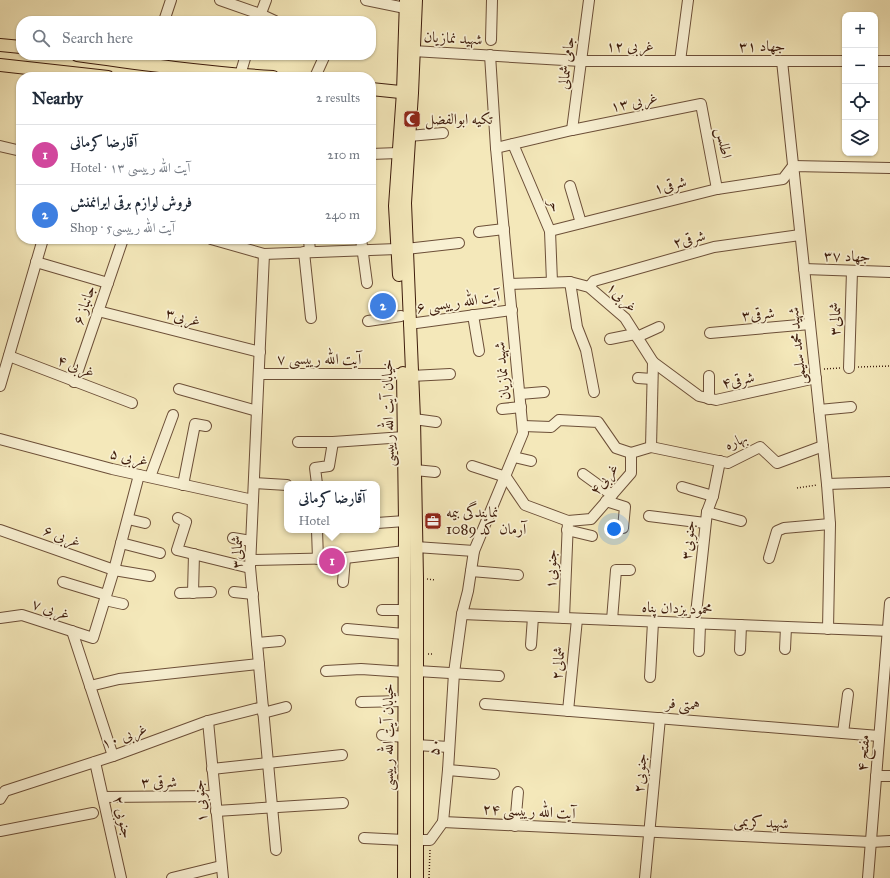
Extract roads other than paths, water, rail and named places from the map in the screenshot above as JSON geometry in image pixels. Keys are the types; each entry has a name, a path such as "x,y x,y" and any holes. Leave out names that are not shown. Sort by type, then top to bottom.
{"main road":[{"path":"407,92 413,51 416,0"},
{"path":"405,4 407,92"},
{"path":"0,45 16,47"},
{"path":"151,60 222,72"},
{"path":"0,65 46,72"},
{"path":"376,89 407,92"},
{"name":"خیابان آیت الله رییسی","path":"407,92 409,136 402,249 407,375 404,437 405,521 410,549"},
{"name":"خیابان آیت الله رییسی","path":"402,249 395,206 398,153 407,92"},
{"name":"خیابان آیت الله رییسی","path":"407,375 414,419 415,470 410,549 411,671 416,745 416,878"},
{"name":"خیابان آیت الله رییسی","path":"404,878 404,701 411,671 404,634 411,610"}],"street":[{"path":"220,0 255,16"},
{"path":"260,16 266,0"},
{"path":"366,0 405,4"},
{"path":"491,40 492,0"},
{"name":"جامی شمالی","path":"572,130 589,0"},
{"path":"680,61 688,0"},
{"path":"165,16 168,1"},
{"name":"شهید نمازیان","path":"413,51 581,61"},
{"name":"شهید نمازیان","path":"454,673 462,614 474,551 524,433 496,148 490,56"},
{"path":"241,72 244,60"},
{"path":"317,72 323,60"},
{"name":"غربی ۱۲","path":"581,61 680,61"},
{"name":"جهاد ۳۱","path":"680,61 842,61"},
{"name":"شهید محمد سلیمی","path":"782,61 827,484 830,524 828,629"},
{"path":"878,61 890,61"},
{"name":"غربی ۱۳","path":"496,148 572,130 701,104"},
{"name":"اطلس","path":"701,104 717,189"},
{"path":"409,136 443,133"},
{"name":"حر","path":"513,144 550,231 552,282"},
{"path":"0,146 16,150"},
{"path":"376,154 398,153"},
{"path":"793,166 890,168"},
{"name":"شرقی۱","path":"550,231 717,189 783,179 793,166"},
{"path":"570,186 581,223"},
{"path":"480,232 504,229"},
{"name":"شرقی۲","path":"589,287 594,281 714,247 800,235"},
{"path":"229,244 264,254 402,249 459,243"},
{"path":"0,386 2,374 9,356 41,244"},
{"name":"جانباز ۶","path":"74,382 121,244"},
{"path":"308,244 307,252 311,318"},
{"path":"362,244 367,283"},
{"name":"شمالی۳","path":"264,254 250,564 276,850"},
{"path":"36,262 108,283"},
{"name":"جهاد ۳۷","path":"804,270 890,272"},
{"name":"شمالی۳","path":"849,368 852,271"},
{"path":"570,282 578,327 586,350 594,392"},
{"name":"غربی۱","path":"509,284 570,282 589,287 625,318 653,362"},
{"name":"آیت الله رییسی ۶","path":"368,321 473,315 512,310"},
{"name":"غربی۳","path":"98,312 260,352"},
{"path":"473,315 479,352"},
{"name":"شرقی۳","path":"710,334 810,324"},
{"path":"610,339 636,335 659,328"},
{"name":"غربی ۴","path":"9,356 74,382 132,402"},
{"path":"651,447 653,362"},
{"name":"شرقی۴","path":"653,362 699,396 716,400 816,378"},
{"name":"آیت الله رییسی ۷","path":"259,374 450,374"},
{"path":"709,376 709,398"},
{"path":"638,378 652,379"},
{"path":"179,389 257,411"},
{"path":"520,394 544,392"},
{"path":"502,409 521,406"},
{"path":"819,410 851,407"},
{"path":"150,477 173,415"},
{"path":"414,419 436,422"},
{"path":"523,426 552,427 559,420 598,422 616,448 631,453"},
{"path":"183,485 195,424 206,426"},
{"path":"298,442 333,442 404,437"},
{"name":"غربی ۵","path":"0,439 112,469 253,500"},
{"path":"317,481 316,468 329,466 333,442"},
{"name":"بهاره","path":"651,447 728,463 760,448 777,463 823,446"},
{"name":"غربی۴","path":"568,525 591,519 631,473 631,453 651,447"},
{"path":"514,457 531,461"},
{"name":"جنوبی۳","path":"699,651 697,624 705,523 707,512 713,496 720,461"},
{"path":"472,466 506,477 525,505 592,536"},
{"path":"415,470 435,472"},
{"path":"583,474 609,498 625,506 623,528"},
{"path":"106,598 139,475"},
{"path":"827,484 890,482"},
{"path":"254,483 284,485"},
{"path":"682,487 713,496"},
{"path":"707,512 741,521"},
{"path":"649,516 705,523"},
{"path":"178,518 186,522 176,550 250,564 318,558 345,558 410,549 474,551"},
{"path":"128,519 145,523"},
{"path":"380,523 405,521"},
{"path":"768,558 777,531 784,528 830,524"},
{"name":"جنوبی۱","path":"564,618 568,525"},
{"name":"غربی ۶","path":"0,530 114,570 150,576"},
{"path":"317,533 318,558"},
{"path":"233,538 251,541"},
{"path":"121,543 160,553"},
{"path":"193,592 194,554"},
{"path":"343,582 345,558"},
{"path":"612,620 616,570 630,570"},
{"path":"471,571 518,575"},
{"path":"63,582 123,604"},
{"path":"180,593 211,592"},
{"path":"234,592 253,594"},
{"name":"غربی ۷","path":"0,618 22,615 93,638 106,598"},
{"path":"889,631 890,603"},
{"path":"382,610 411,610"},
{"name":"محمود یزدان پناه","path":"462,614 889,631"},
{"path":"531,645 533,617"},
{"name":"شمالی۲","path":"568,711 577,619"},
{"path":"650,677 652,622"},
{"path":"740,650 741,625"},
{"path":"785,649 786,627"},
{"path":"347,629 404,634"},
{"path":"72,631 113,756"},
{"name":"مفتح ۴","path":"868,878 879,736 887,681 889,631"},
{"path":"257,643 280,641"},
{"path":"90,686 119,679 259,664"},
{"path":"326,671 361,669 499,676"},
{"name":"۵۰","path":"443,822 454,673"},
{"path":"843,733 848,694"},
{"path":"361,702 404,701"},
{"name":"همتی فر","path":"485,704 879,736"},
{"name":"غربی ۱۰","path":"0,799 5,791 113,756 208,721 286,707"},
{"name":"جنوبی۲","path":"650,832 660,718"},
{"name":"جنوبی ۱","path":"208,721 223,878"},
{"path":"382,735 404,737"},
{"path":"416,745 449,747"},
{"path":"212,769 342,755"},
{"name":"جنوبی ۲","path":"95,762 121,878"},
{"path":"448,770 494,774"},
{"path":"876,776 890,776"},
{"path":"515,826 518,792"},
{"name":"شرقی ۳","path":"103,797 215,796"},
{"path":"216,811 343,802"},
{"path":"0,830 93,813"},
{"path":"416,840 430,840 443,822"},
{"name":"آیت الله رییسی ۲۴","path":"443,822 650,832"},
{"path":"645,878 650,832"},
{"name":"شهید کریمی","path":"650,832 871,842 890,841"},
{"path":"364,838 404,840"},
{"path":"172,878 221,866"}],"place":[{"name":"تکیه ابوالفضل","path":"412,119"},
{"name":"فروش لوازم برقی ایرانمنش","path":"383,306"},
{"name":"نمایندگی بیمه آرمان کد 1089","path":"433,521"},
{"name":"آقارضا کرمانی","path":"332,561"}]}
